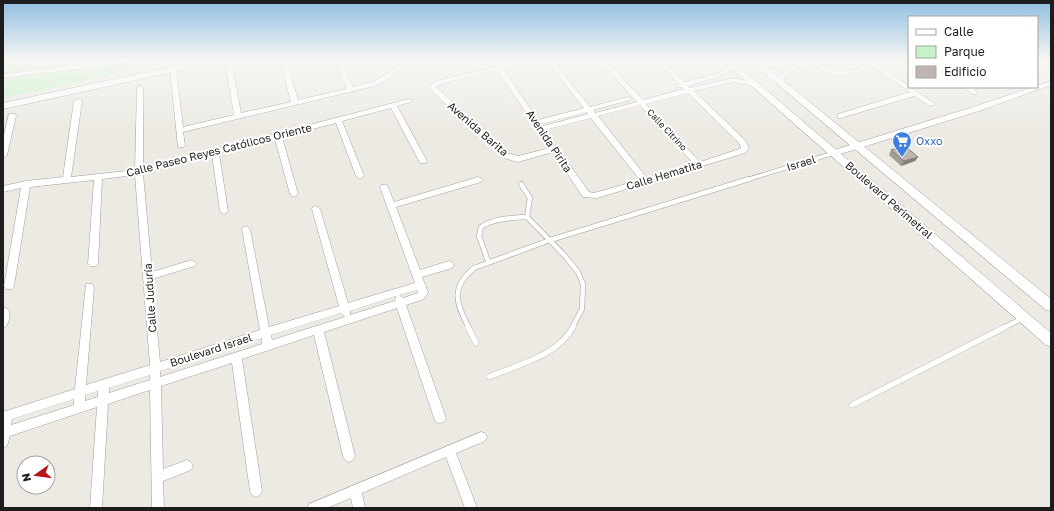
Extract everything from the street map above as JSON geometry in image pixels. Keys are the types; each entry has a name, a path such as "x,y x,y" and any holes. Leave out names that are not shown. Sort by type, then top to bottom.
{"street":[{"path":"3,106 105,84"},
{"path":"175,84 181,145"},
{"path":"232,84 238,116"},
{"path":"290,84 295,102"},
{"path":"348,84 351,90"},
{"path":"180,130 374,84"},
{"name":"Avenida Barita","path":"436,84 433,85 433,89 507,156 518,159 555,149"},
{"name":"Avenida Pirita","path":"509,84 586,195"},
{"path":"569,84 646,181"},
{"name":"Calle Citrino","path":"623,84 699,165"},
{"path":"682,84 686,88"},
{"path":"539,126 701,84"},
{"name":"Boulevard Perimetral","path":"754,84 1051,341"},
{"name":"Boulevard Perimetral","path":"782,84 1051,306"},
{"path":"902,84 931,104"},
{"name":"Israel","path":"1038,87 1048,84"},
{"name":"Calle Juduría","path":"140,88 139,172 155,368 158,508"},
{"name":"Calle Hematita","path":"586,195 594,196 646,181 742,151 745,148 742,142 686,88"},
{"path":"968,88 975,93"},
{"name":"Israel","path":"834,153 857,147 1036,88"},
{"path":"841,116 915,93"},
{"path":"67,180 78,101"},
{"name":"Calle Paseo Reyes Católicos Oriente","path":"3,189 26,184 98,178 139,172 409,101"},
{"path":"393,105 423,161"},
{"path":"3,154 12,116"},
{"path":"338,119 360,176"},
{"path":"278,136 294,194"},
{"path":"215,152 224,211"},
{"path":"93,264 98,178"},
{"path":"392,205 478,180"},
{"path":"9,286 26,184"},
{"path":"384,186 420,285"},
{"path":"316,209 348,320"},
{"path":"246,229 268,346"},
{"path":"148,277 192,264"},
{"path":"416,275 449,264"},
{"name":"Boulevard Israel","path":"4,436 79,408 400,304 419,297 423,292 420,285 104,384 5,417"},
{"path":"79,408 89,287"},
{"path":"397,292 440,418"},
{"path":"3,324 5,312"},
{"path":"318,330 350,456"},
{"path":"236,357 256,491"},
{"path":"96,508 104,384"},
{"path":"4,436 5,417"},
{"path":"313,508 480,437"},
{"path":"449,450 471,508"},
{"path":"157,476 186,466"},
{"path":"355,491 359,508"}],"lane":[{"name":"Israel","path":"476,343 458,303 457,289 465,273 488,261 550,240 834,153"},
{"path":"521,184 530,198 527,217"},
{"path":"489,377 545,354 568,336 582,309 583,284 578,272 565,256 527,217"},
{"path":"488,261 479,233 483,224 493,221 527,217"},
{"path":"852,405 1024,318"}],"green space":[{"path":"3,84 70,84 3,98"}],"building":[{"path":"905,146 918,157 904,161 891,150"}],"place":[{"name":"Oxxo","path":"902,158"}]}
